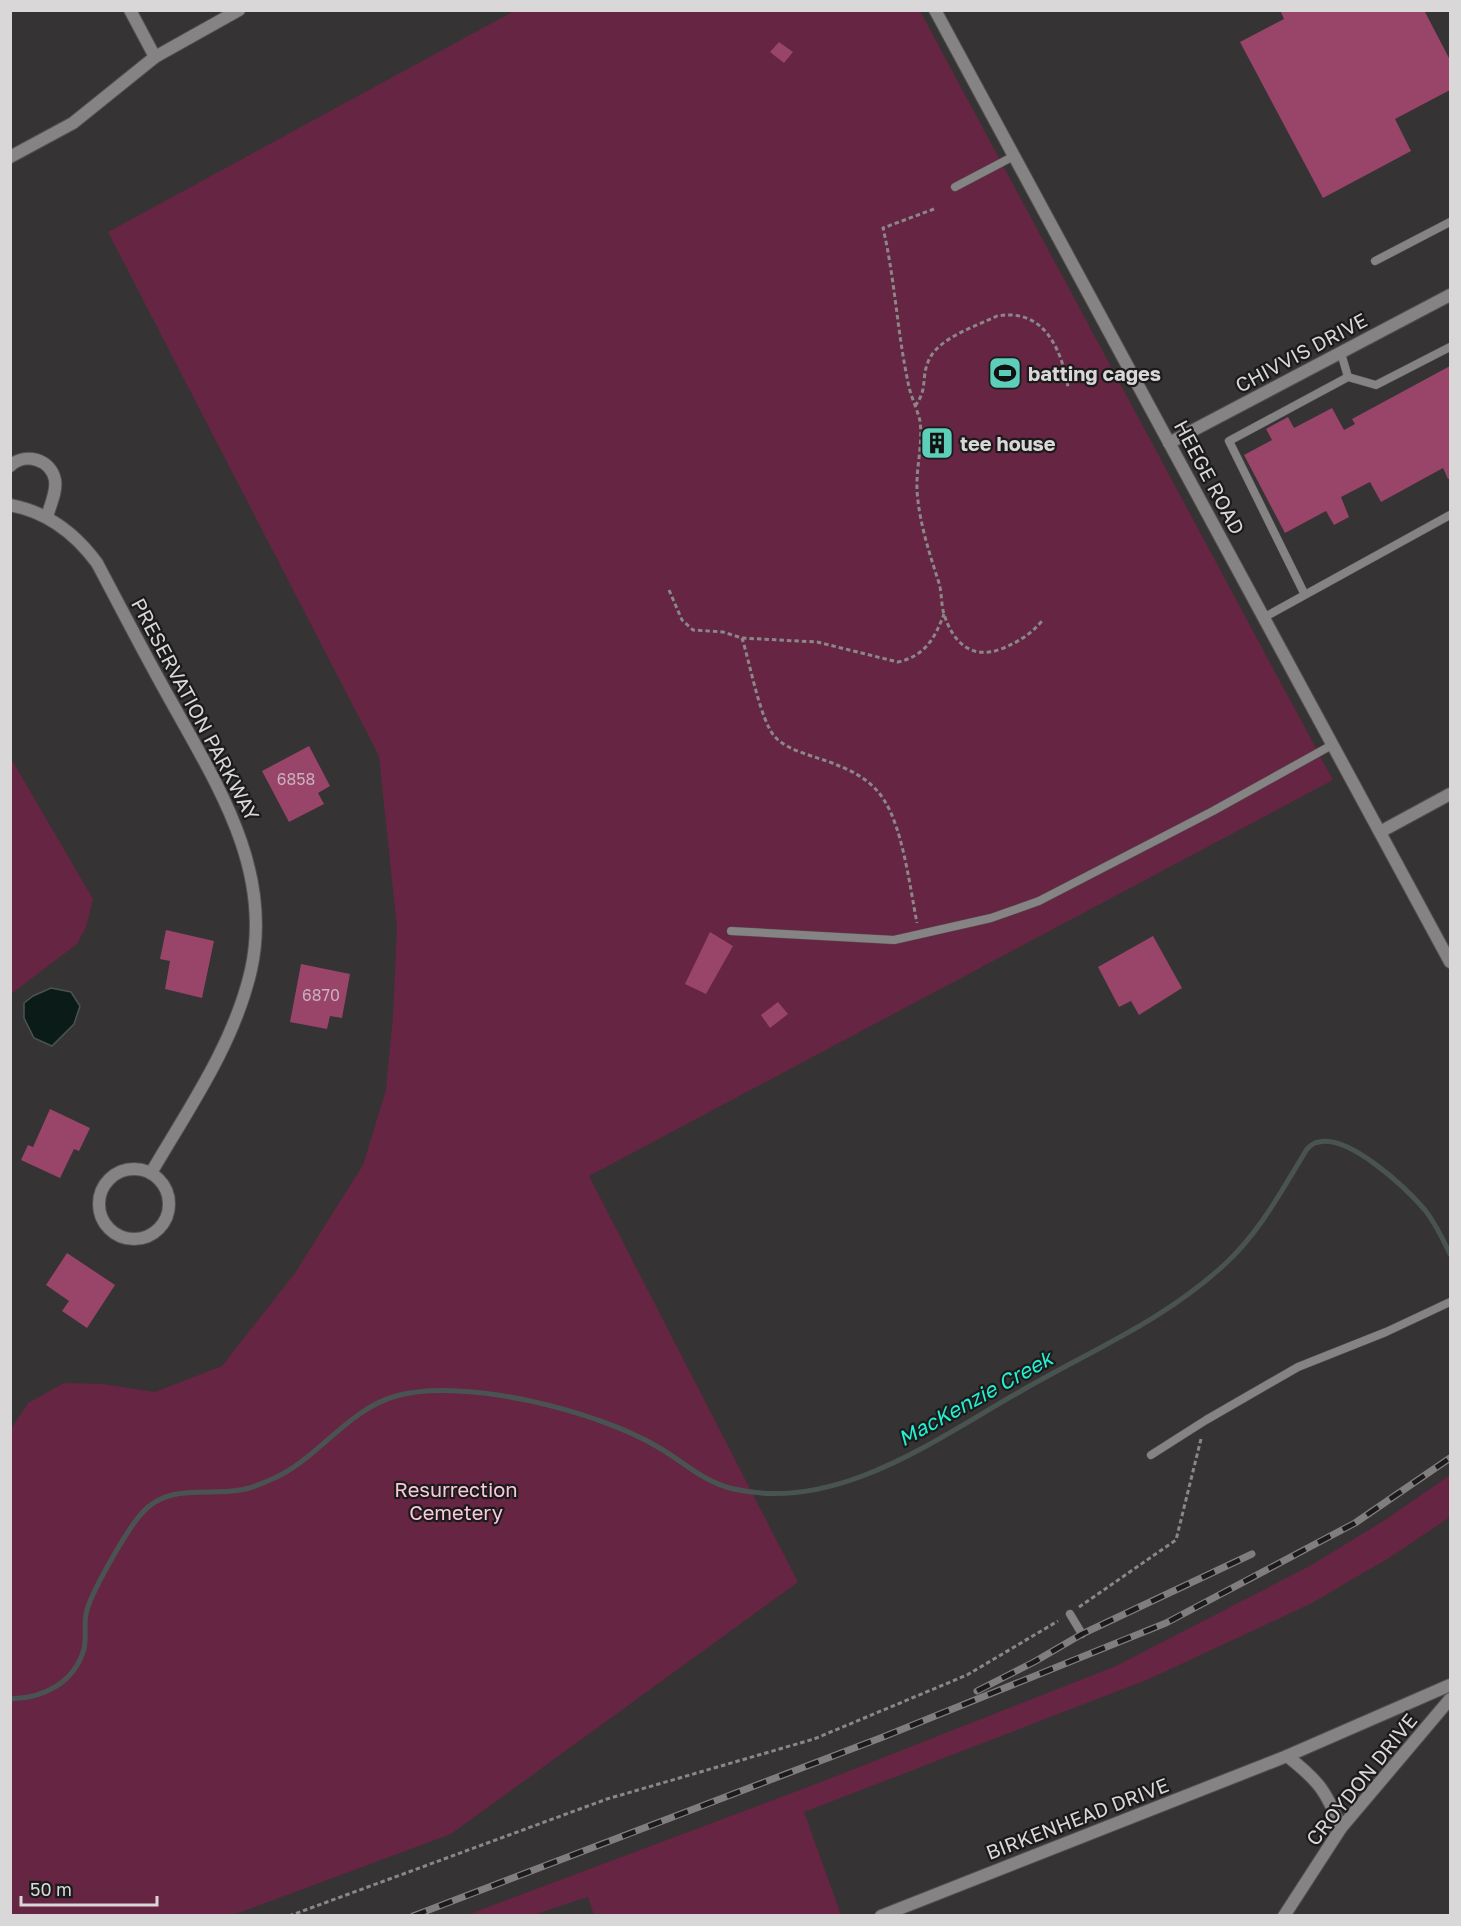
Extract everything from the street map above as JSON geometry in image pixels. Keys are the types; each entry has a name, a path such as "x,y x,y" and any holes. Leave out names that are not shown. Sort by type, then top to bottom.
{"street":[{"path":"130,10 155,57"},
{"path":"10,157 73,123 155,57 239,10"},
{"name":"HEEGE ROAD","path":"935,10 1450,963"},
{"name":"CHIVVIS DRIVE","path":"1169,443 1450,295"},
{"path":"10,466 25,458 37,460 48,466 55,478 55,491 47,517"},
{"name":"PRESERVATION PARKWAY","path":"10,505 47,517 75,536 97,564 229,807 242,837 255,897 251,969 230,1034 152,1173"},
{"path":"1380,832 1450,794"},
{"path":"142,1169 152,1173 160,1180 169,1199 165,1220 160,1228 141,1239 120,1237 104,1224 99,1214 100,1193 104,1183 121,1170 142,1169"},
{"name":"BIRKENHEAD DRIVE","path":"881,1915 1287,1756 1450,1685"},
{"name":"CROYDON DRIVE","path":"1284,1916 1341,1828 1450,1699"},
{"path":"1287,1756 1316,1778 1329,1798 1341,1828"}],"lane":[{"path":"955,187 1014,156"},
{"path":"1375,261 1450,222"},
{"path":"1304,593 1229,441 1348,377 1376,385 1450,346"},
{"path":"1341,353 1348,377"},
{"path":"1263,618 1304,593 1450,515"},
{"path":"730,931 858,940 894,940 991,918 1039,901 1213,811 1332,745"},
{"path":"1151,1455 1206,1419 1298,1367 1386,1332 1450,1302"},
{"path":"1070,1614 1082,1634"}],"path":[{"path":"934,209 883,228 890,257 908,384 920,434 917,488 919,512 943,601 944,614 964,646 973,652 983,654 1014,644 1032,633 1042,621"},
{"path":"915,406 924,392 926,369 934,352 945,342 1005,314 1030,318 1042,327 1057,350 1068,387"},
{"path":"669,590 682,620 693,630 723,632 742,638 817,642 898,662 909,660 926,649 944,614"},
{"path":"742,638 763,717 777,739 788,746 852,771 865,780 885,800 903,856 919,936"},
{"path":"289,1916 607,1799 814,1739 967,1675 1070,1614 1176,1540 1206,1419"}],"green space":[{"name":"Resurrection Cemetery","path":"514,11 920,11 1333,780 589,1176 798,1582 451,1834 233,1915 11,1916 11,1429 28,1403 64,1383 102,1384 155,1392 222,1366 295,1273 363,1165 386,1090 393,1015 397,928 379,756 108,232"},
{"path":"10,757 93,899 86,927 77,944 11,994"},
{"path":"1450,1475 1450,1517 1389,1558 1310,1604 1149,1679 804,1812 841,1915 594,1915 588,1897 533,1915 467,1915 821,1782 1116,1666 1308,1567 1385,1520"}],"shaded area":[{"path":"51,988 71,992 80,1006 74,1024 52,1046 34,1038 24,1018 24,1003"}],"building":[{"path":"1280,10 1424,10 1450,60 1450,90 1395,119 1411,151 1323,198 1240,42 1284,19"},
{"path":"779,42 793,52 784,63 770,52"},
{"path":"1450,366 1450,478 1448,479 1443,468 1381,502 1370,482 1341,497 1349,517 1334,525 1326,511 1285,533 1244,455 1272,440 1266,429 1288,417 1294,428 1332,408 1344,430 1355,424 1352,419"},
{"name":"tee house","path":"925,428 951,430 950,457 923,455"},
{"path":"309,746 330,786 318,793 324,804 289,822 262,771"},
{"path":"166,930 214,941 202,998 165,989 170,961 160,959"},
{"path":"710,932 733,946 706,994 685,984"},
{"path":"1153,936 1182,988 1139,1015 1131,1001 1119,1007 1098,967"},
{"path":"301,964 350,974 342,1018 330,1016 327,1029 290,1022"},
{"path":"778,1002 788,1014 770,1028 761,1015"},
{"path":"50,1109 90,1128 79,1151 74,1149 60,1178 21,1160 28,1145 33,1147"},
{"path":"67,1253 115,1285 87,1328 62,1311 69,1301 46,1285"}],"waterway":[{"name":"MacKenzie Creek","path":"10,1699 46,1692 73,1671 84,1649 86,1615 96,1588 128,1532 152,1504 176,1494 240,1490 270,1480 287,1472 302,1461 362,1412 396,1396 425,1391 457,1391 493,1394 530,1401 601,1421 632,1434 658,1447 703,1477 723,1486 772,1494 810,1491 848,1481 884,1467 920,1449 1177,1303 1224,1265 1249,1239 1270,1210 1307,1149 1316,1143 1332,1142 1346,1147 1391,1177 1425,1210 1450,1254"}],"railway":[{"path":"413,1916 883,1737 1166,1623 1355,1523 1450,1458"},
{"path":"977,1691 1082,1634 1252,1554"}],"place":[{"name":"batting cages","path":"1005,373"},
{"name":"tee house","path":"937,443"}]}
